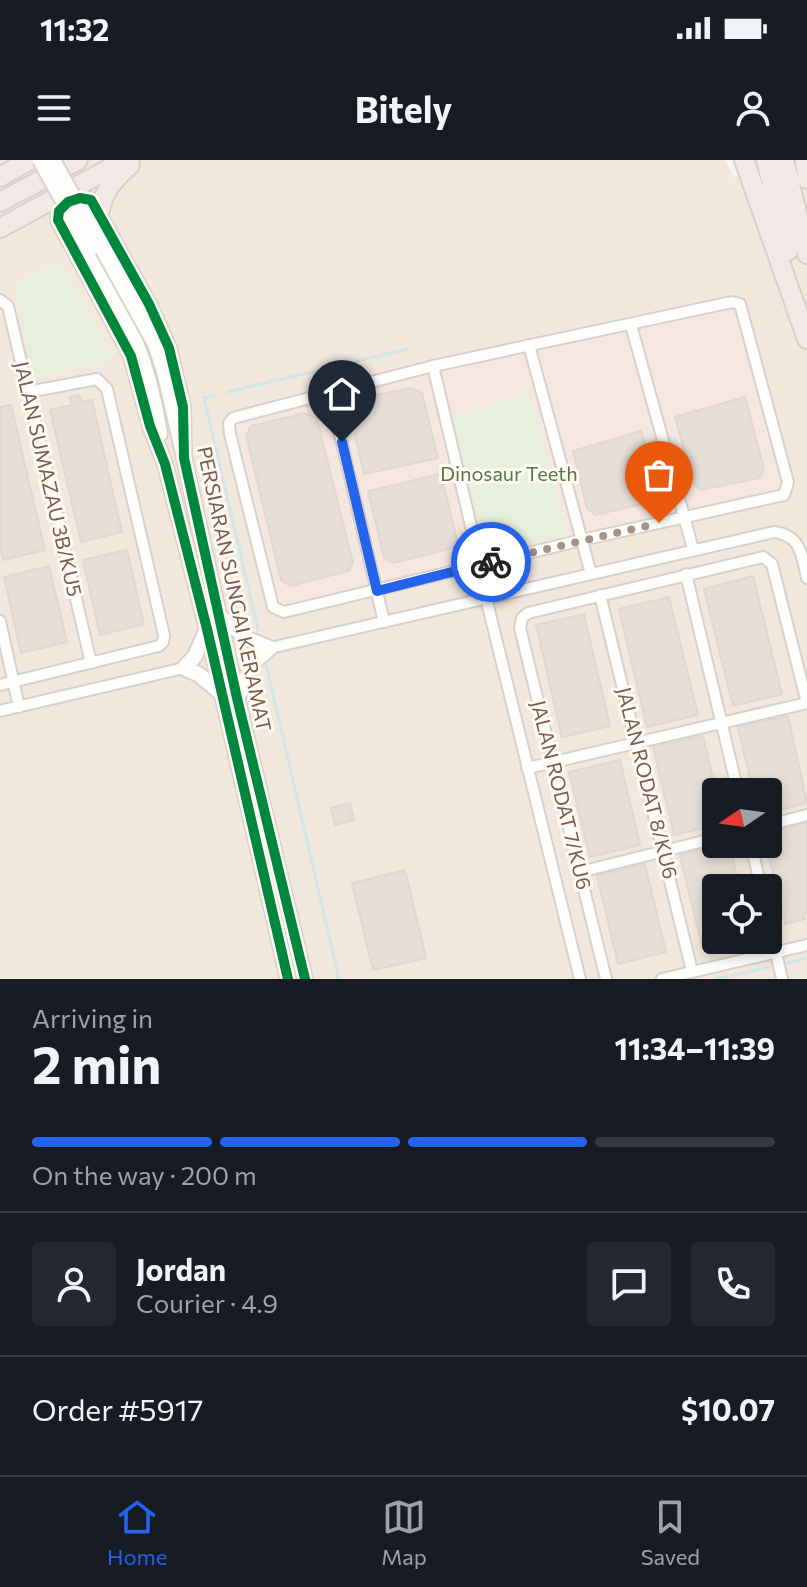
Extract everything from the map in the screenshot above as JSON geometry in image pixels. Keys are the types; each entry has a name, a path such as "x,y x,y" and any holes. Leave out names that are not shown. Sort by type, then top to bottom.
{"highway":[{"path":"0,177 30,160"},
{"path":"0,202 78,160"},
{"path":"0,228 125,160"},
{"path":"99,215 103,194 109,183 134,160"},
{"path":"744,160 807,339"},
{"path":"766,160 807,328"},
{"path":"784,160 807,254"},
{"path":"805,160 807,179"},
{"path":"0,214 59,183"}],"street":[{"path":"40,160 59,183 155,344 184,458"},
{"path":"53,160 59,183 138,344 156,405 165,462"},
{"name":"PERSIARAN SUNGAI KERAMAT","path":"288,979 165,462 150,426 131,356 58,220 63,206 80,198 91,200 149,304 169,348 183,407 184,458 237,698 305,979"},
{"name":"JALAN SUMAZAU 3B/KU5","path":"0,300 8,306 91,663"},
{"path":"732,302 740,304 788,482 782,496 582,540 284,612 273,607 230,434 229,423 239,414 433,366 631,325 732,302"},
{"path":"631,325 693,549"},
{"path":"529,345 591,574"},
{"path":"433,366 480,564"},
{"path":"0,685 159,646 164,635 107,389 97,379 28,392"},
{"path":"330,392 384,622"},
{"path":"237,698 253,663 270,648 693,549 774,532 787,533 797,542 807,578"},
{"path":"527,768 807,703 774,571 763,557 600,595"},
{"path":"686,574 735,778"},
{"name":"JALAN RODAT 7/KU6","path":"600,595 528,613 522,618 520,628 606,979"},
{"name":"JALAN RODAT 8/KU6","path":"600,595 692,971"},
{"path":"486,598 580,979"},
{"path":"218,615 248,639 270,648"},
{"path":"0,621 19,707"},
{"path":"0,711 184,668 195,656 207,629"},
{"path":"184,668 198,674 222,693"},
{"path":"782,821 807,815"},
{"path":"580,872 702,842"},
{"path":"266,886 272,892 277,891 279,869"},
{"path":"782,951 807,945"},
{"path":"662,979 767,954"},
{"path":"776,954 782,979"}],"shaded area":[{"path":"0,160 725,160 733,177 807,160 807,979 0,979"},
{"path":"734,305 784,490 781,492 278,607 273,598 233,425 236,420 538,347"}],"green space":[{"path":"61,262 114,358 35,379 14,284"},
{"name":"Dinosaur Teeth","path":"531,394 567,534 487,555 451,415"}],"building":[{"path":"411,388 422,393 438,458 364,474 349,410 355,399"},
{"path":"79,395 81,402 92,400 122,532 81,542 50,410 72,405 70,397"},
{"path":"745,397 764,468 760,478 701,490 693,484 675,417"},
{"path":"11,405 45,550 3,560 0,546 0,407"},
{"path":"305,413 317,419 353,563 349,571 290,586 281,580 246,435 251,426"},
{"path":"641,431 659,491 654,501 596,515 587,509 573,451"},
{"path":"441,474 457,540 453,548 393,563 384,558 368,491"},
{"path":"127,550 144,624 100,635 83,560"},
{"path":"49,566 67,642 21,653 4,577"},
{"path":"753,576 782,694 733,706 704,589"},
{"path":"669,597 698,715 647,727 619,609"},
{"path":"584,614 610,726 562,737 536,625"},
{"path":"788,716 807,803 782,809 782,778 750,778 738,727"},
{"path":"703,736 713,778 702,778 702,828 674,835 653,747"},
{"path":"620,760 640,845 590,857 569,772"},
{"path":"350,803 354,820 335,825 331,808"},
{"path":"807,823 807,913 804,914 805,919 785,924 782,874 773,874 769,858 782,858 782,829"},
{"path":"702,849 702,858 732,858 736,874 702,874 702,943 701,943 680,855"},
{"path":"645,864 666,952 618,964 597,876"},
{"path":"405,870 426,958 373,970 352,883"}],"waterway":[{"path":"228,392 407,349"},
{"path":"214,396 204,398 258,629"},
{"path":"265,660 339,979"},
{"path":"788,963 807,958"},
{"path":"716,979 769,967"}],"cycle path":[{"path":"288,979 207,629 165,464 150,426 131,356 58,220 59,211 68,202 80,198 91,200 149,304 169,348 183,407 184,458 237,698 305,979"}],"way so far":[{"path":"491,562 659,523"}],"route":[{"path":"342,442 377,591 491,562"}]}
